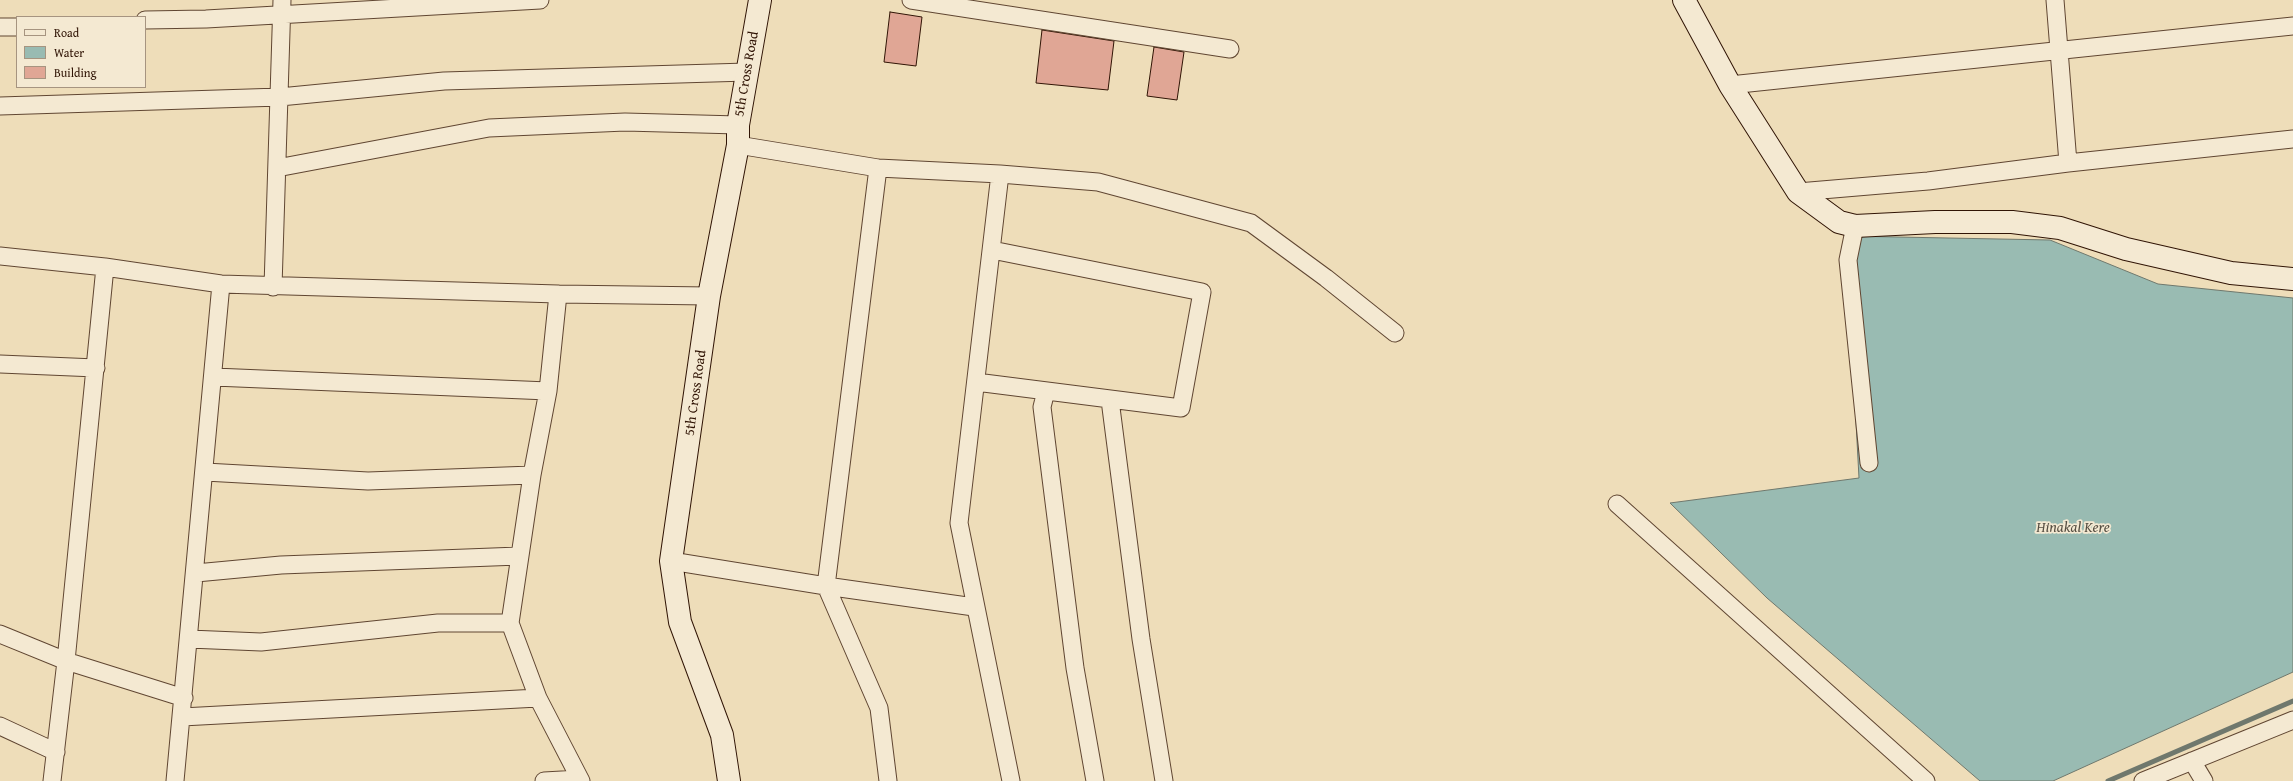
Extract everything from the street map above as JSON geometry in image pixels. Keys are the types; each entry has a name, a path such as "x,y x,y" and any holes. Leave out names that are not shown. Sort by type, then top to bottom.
{"street":[{"path":"146,20 282,8 540,0"},
{"name":"5th Cross Road","path":"729,781 722,735 680,622 671,561 709,296 738,135 747,72 760,0"},
{"path":"911,0 1230,49"},
{"path":"1684,0 1730,85 1798,192 1839,222 1855,226 1935,222 2012,222 2060,228 2126,249 2230,273 2293,279"},
{"path":"2054,0 2060,50 2068,163"},
{"path":"272,287 282,8"},
{"path":"1730,85 2293,26"},
{"path":"0,28 16,27"},
{"path":"0,106 280,97 444,80 747,72"},
{"path":"277,168 489,128 625,122 738,135 878,168 1000,174 1098,182 1251,223 1326,278 1395,333"},
{"path":"1798,192 1928,180 2068,163 2293,139"},
{"path":"878,168 826,586 879,708 888,781"},
{"path":"1000,174 958,524 1011,781"},
{"path":"1855,226 1848,260 1869,463"},
{"path":"976,382 1181,408 1202,292 992,250"},
{"path":"0,256 105,267 221,284 272,287 709,296"},
{"path":"52,781 66,661 105,267"},
{"path":"175,781 196,573 221,284"},
{"path":"544,781 580,780 538,698 510,623 532,475 548,391 558,294"},
{"path":"0,364 96,368"},
{"path":"214,377 548,391"},
{"path":"1046,391 1042,407 1074,668 1095,781"},
{"path":"1110,400 1141,639 1164,781"},
{"path":"205,472 368,481 532,475"},
{"path":"1617,504 1926,781"},
{"path":"196,573 281,565 519,556"},
{"path":"671,561 826,586 974,607"},
{"path":"189,639 261,642 438,623 510,623"},
{"path":"0,634 66,661 184,698"},
{"path":"182,717 538,698"},
{"path":"2143,781 2293,720"},
{"path":"0,726 56,752"},
{"path":"2192,761 2204,781"}],"water":[{"name":"Hinakal Kere","path":"1846,236 2050,240 2158,284 2293,298 2293,672 2053,781 1980,781 1767,598 1670,503 1859,478"}],"building":[{"path":"890,12 922,17 916,66 884,62"},
{"path":"1042,30 1114,41 1108,90 1036,83"},
{"path":"1154,47 1184,52 1177,100 1147,96"}],"waterway":[{"path":"2108,781 2293,701"}]}
